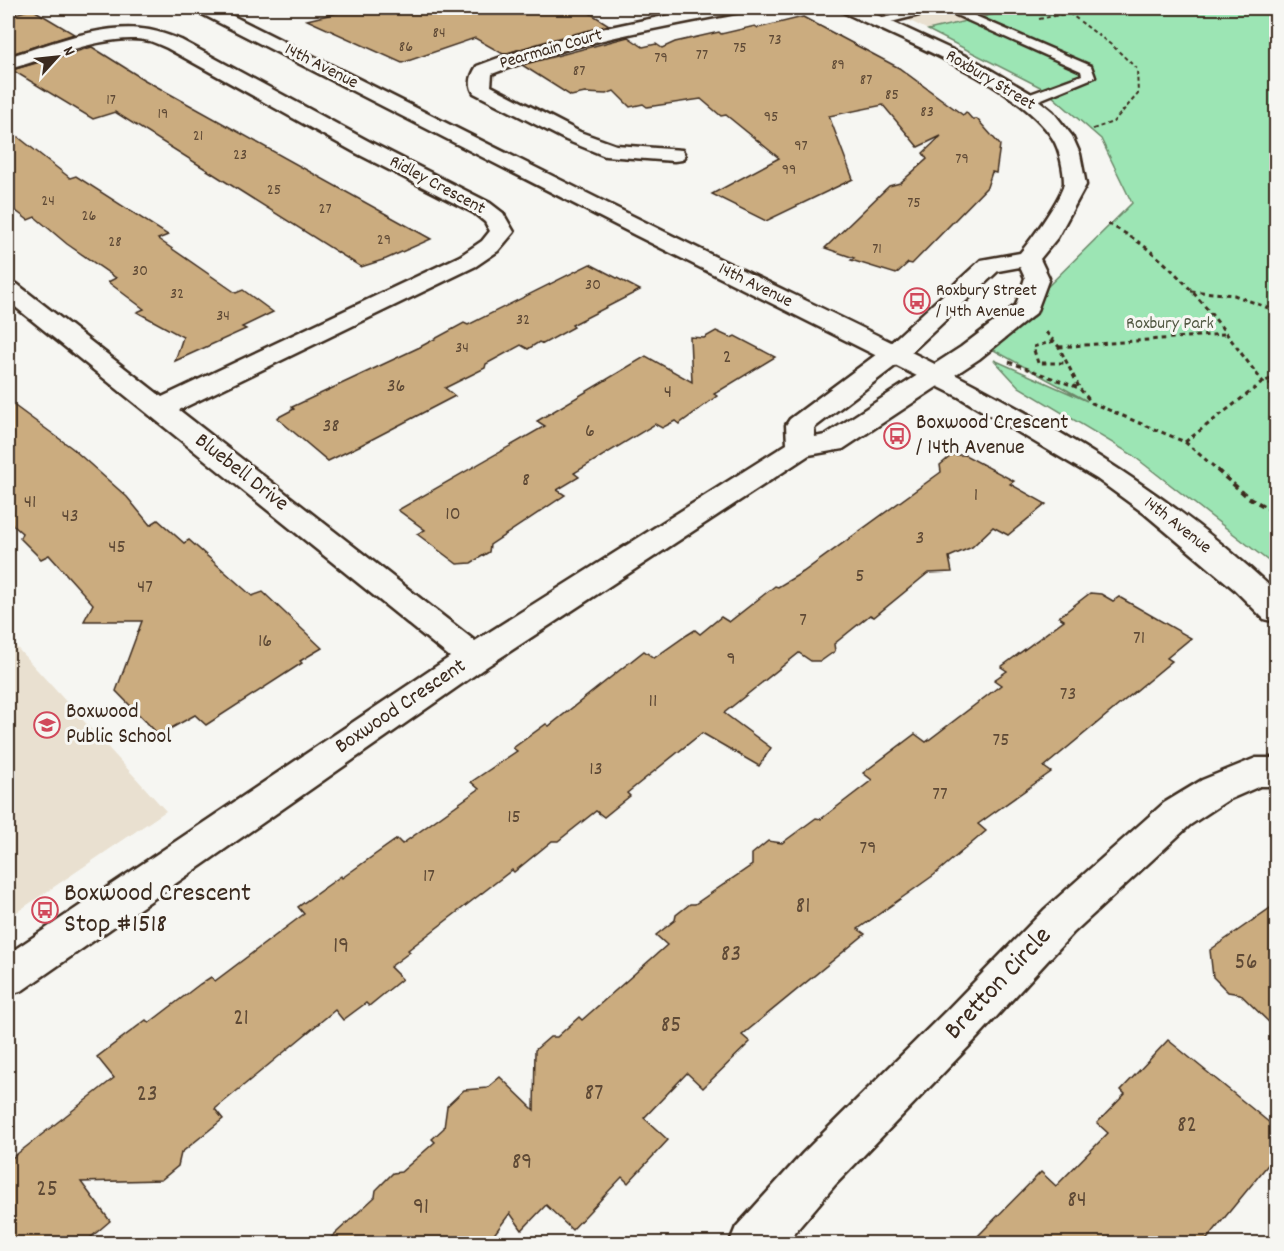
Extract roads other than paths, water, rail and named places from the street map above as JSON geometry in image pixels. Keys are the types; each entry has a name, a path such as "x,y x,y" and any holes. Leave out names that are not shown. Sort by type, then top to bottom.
{"street":[{"name":"14th Avenue","path":"204,8 643,230 939,375 1099,469 1156,507 1245,581 1276,610"},
{"name":"Pearmain Court","path":"674,155 613,150 573,136 481,88 480,79 484,70 531,52 590,37 735,8"},
{"name":"Roxbury Street","path":"849,8 973,68 1028,99 1064,138 1075,185 1045,238 1028,259"},
{"name":"Ridley Crescent","path":"8,63 72,45 127,34 158,38 174,44 364,148 474,203 495,218 502,232 490,246 468,261 159,409"},
{"path":"801,447 800,425 894,354 990,266 1028,259 1037,278 1027,308 939,375"},
{"name":"Bluebell Drive","path":"8,289 474,658"},
{"name":"Boxwood Crescent","path":"8,977 474,658 801,447 833,443 939,375"},
{"name":"Bretton Circle","path":"753,1244 819,1169 961,1025 1059,921 1177,814 1215,790 1256,772 1276,772"}],"lane":[{"path":"879,22 935,8"},
{"path":"949,8 1087,69 1089,77 1028,99"}],"place":[{"name":"Roxbury Street / 14th Avenue","path":"917,301"},
{"name":"Boxwood Crescent / 14th Avenue","path":"897,436"},
{"name":"Boxwood Public School","path":"47,725"},
{"name":"Boxwood Crescent Stop #1518","path":"45,910"}],"park label":[{"name":"Roxbury Park","path":"1170,324"}]}
